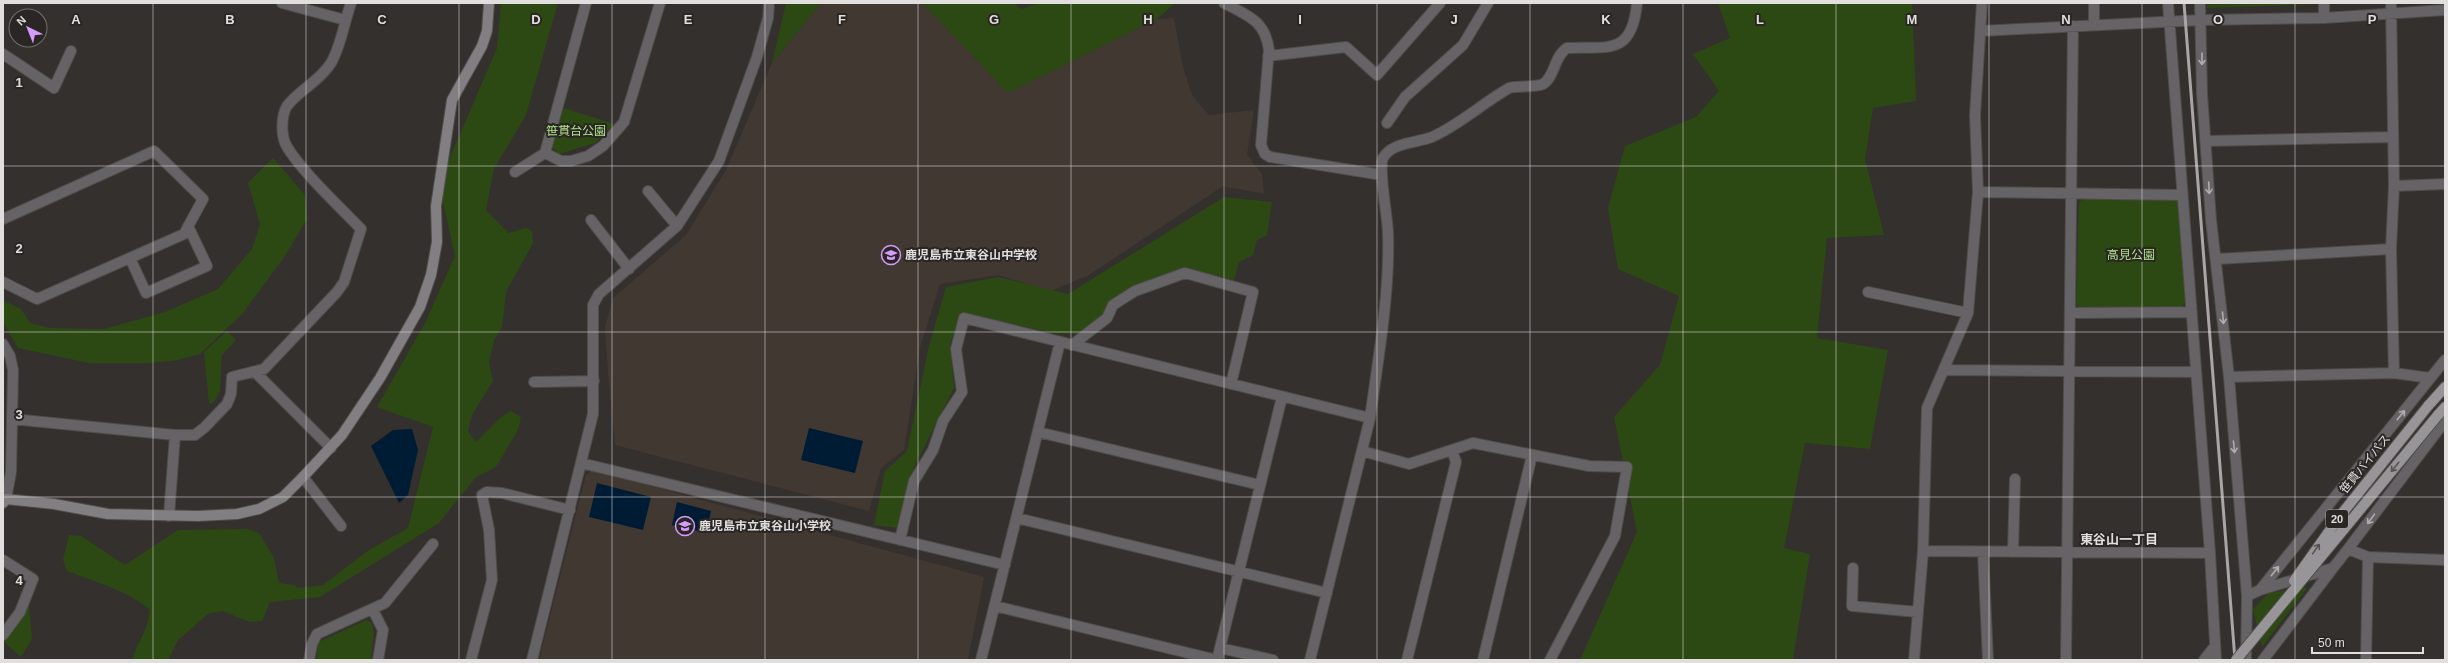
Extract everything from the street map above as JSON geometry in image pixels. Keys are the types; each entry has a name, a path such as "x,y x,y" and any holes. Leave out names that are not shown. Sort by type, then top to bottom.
{"main road":[{"name":"笹貫バイパス","path":"2236,660 2340,516 2445,387"},
{"name":"笹貫バイパス","path":"2253,638 2441,418 2445,407"}],"street":[{"path":"282,3 345,20"},
{"path":"12,419 194,435 205,427 227,404 231,394 232,377 264,369 337,292 344,282 361,229 302,166 286,144 283,129 284,113 288,106 324,72 331,63 351,3"},
{"path":"3,344 10,356 13,370 12,419 4,501 54,504 108,514 169,516 237,514 259,509 283,497 342,435 380,378 420,307 431,275 436,242 436,206 452,100 482,46 487,31 489,3"},
{"path":"514,172 545,153 586,3"},
{"path":"545,153 561,161 571,161 588,156 603,146 624,122 660,3"},
{"path":"532,660 570,510 592,414 594,381 593,305 599,294 677,226 719,161 757,57 768,18 769,3"},
{"path":"1224,3 1254,19 1262,26 1267,37 1268,56 1261,145 1265,154 1270,157 1382,175"},
{"path":"1268,56 1346,48 1377,75 1440,3"},
{"path":"1387,123 1405,97 1462,45 1488,3"},
{"path":"1310,660 1370,418 1388,246 1388,216 1382,175 1383,159 1396,147 1417,142 1442,132 1509,88 1518,85 1542,84 1547,80 1558,57 1567,48 1600,49 1615,45 1632,29 1635,22 1637,3"},
{"path":"1914,660 1923,552 1927,408 1932,393 1944,370 1968,313 1978,192 1975,115 1982,3"},
{"path":"2094,3 2094,25"},
{"path":"2168,3 2210,552 2216,660"},
{"path":"2200,3 2202,20 2202,94 2211,220 2217,259 2247,596 2246,660"},
{"path":"2324,3 2324,18"},
{"path":"1980,31 2170,21 2324,18 2391,8 2445,10"},
{"path":"2391,8 2394,186 2391,249 2394,373"},
{"path":"2066,660 2073,26"},
{"path":"3,54 54,88 71,51"},
{"path":"2206,141 2393,137"},
{"path":"3,219 154,151 203,199 184,234 37,299 3,282"},
{"path":"2394,186 2445,184"},
{"path":"648,191 677,226"},
{"path":"1978,192 2182,195"},
{"path":"591,220 629,269"},
{"path":"130,258 146,293 207,266 188,226"},
{"path":"2217,259 2391,249"},
{"path":"1072,345 1107,318 1113,305 1135,290 1185,273 1253,292 1231,384"},
{"path":"1868,292 1968,313"},
{"path":"2070,313 2192,312"},
{"path":"900,540 914,481 933,450 944,421 962,392 956,350 964,318 1370,418"},
{"path":"981,660 1060,342"},
{"path":"2260,590 2445,360"},
{"path":"1944,370 2196,372"},
{"path":"255,372 331,448"},
{"path":"2228,377 2394,373 2430,378"},
{"path":"534,382 594,381"},
{"path":"995,606 1217,660 1282,397"},
{"path":"2263,660 2348,549 2441,418"},
{"path":"1038,432 1260,485"},
{"path":"169,516 175,434"},
{"path":"1362,451 1409,464 1473,443 1589,466 1627,466 1615,536 1550,660"},
{"path":"1407,660 1456,462 1452,450"},
{"path":"1483,660 1532,455"},
{"path":"581,463 1005,565"},
{"path":"303,477 341,526"},
{"path":"2013,552 2015,479"},
{"path":"471,660 492,580 489,530 482,495 487,492 502,493 570,510"},
{"path":"1017,518 1327,593"},
{"path":"310,660 312,644 317,634 373,610 385,603 433,544"},
{"path":"2348,549 2368,557 2445,560"},
{"path":"1923,552 2210,552"},
{"path":"1983,552 1988,660"},
{"path":"2366,660 2368,557"},
{"path":"3,560 33,579 20,612 3,635"},
{"path":"1852,568 1852,606 1918,612"},
{"path":"2247,596 2260,590 2333,568"},
{"path":"373,610 383,630 378,660"},
{"path":"2204,660 2215,646"},
{"path":"1220,648 1273,660"}],"shaded area":[{"name":"鹿児島市立東谷山中学校","path":"821,3 922,3 1008,93 1157,19 1174,18 1183,67 1192,95 1209,115 1254,110 1247,155 1262,174 1264,194 1223,186 1089,275 1051,291 998,275 940,284 920,348 904,450 881,468 869,511 615,445 608,373 605,327 613,298 686,235 726,170 772,63"},
{"name":"鹿児島市立東谷山小学校","path":"592,470 984,577 968,660 539,660 586,475"}],"green space":[{"path":"501,3 558,3 526,115 494,169 486,210 508,233 526,228 532,231 533,243 506,292 502,328 494,340 489,363 493,381 472,415 468,432 476,442 501,417 511,411 521,417 518,430 496,467 476,477 439,523 320,597 270,602 262,621 250,622 222,611 208,614 178,640 168,660 132,660 145,629 150,610 141,603 121,592 67,571 63,560 69,535 81,536 125,565 178,530 248,529 259,533 274,558 279,583 295,585 297,588 323,585 369,550 408,528 433,427 377,407 425,323 455,256 442,198 448,162 497,48"},
{"path":"786,3 821,3 772,63"},
{"path":"922,3 1014,3 1021,9 1039,3 1174,4 1157,19 1008,93"},
{"path":"1718,3 1912,3 1916,101 1873,108 1865,159 1884,235 1827,238 1817,338 1888,350 1870,449 1805,443 1784,548 1810,554 1793,660 1580,660 1637,532 1614,417 1660,365 1679,296 1618,269 1608,208 1625,146 1696,117 1719,91 1693,54 1730,38"},
{"path":"2207,3 2321,3 2321,4 2207,8"},
{"name":"笹貫台公園","path":"564,108 614,124 595,143 559,154 552,147"},
{"path":"273,158 305,195 307,219 285,256 243,313 200,354 179,360 149,363 89,363 18,348 3,322 3,300 21,309 30,323 50,328 104,329 165,312 218,289 252,249 260,224 248,183"},
{"path":"1224,197 1272,202 1267,235 1257,240 1253,255 1239,262 1234,280 1187,268 1137,284 1110,301 1105,312 1080,334 1052,333 962,312 950,344 954,388 914,467 898,528 874,525 885,471 907,451 928,350 946,287 998,277 1068,294"},
{"name":"高見公園","path":"2083,199 2175,199 2180,204 2187,300 2179,310 2081,310 2076,304 2079,202"},
{"path":"227,331 236,340 222,355 220,391 214,402 209,404 204,352"},
{"path":"2308,587 2262,647 2253,609 2269,593"},
{"path":"29,605 32,639 21,657 4,642"},
{"path":"366,620 371,622 374,632 371,660 316,660 318,645 321,641"}],"water":[{"path":"809,428 863,441 855,473 801,460"},
{"path":"412,429 418,450 408,495 399,503 371,446 393,430"},
{"path":"597,483 651,497 643,530 589,517"},
{"path":"677,502 711,511 706,533 672,525"}],"railway":[{"path":"2184,3 2235,660"}],"place":[{"name":"鹿児島市立東谷山中学校","path":"891,255"},
{"name":"鹿児島市立東谷山小学校","path":"685,526"}],"district":[{"name":"東谷山一丁目","path":"2119,539"}]}
